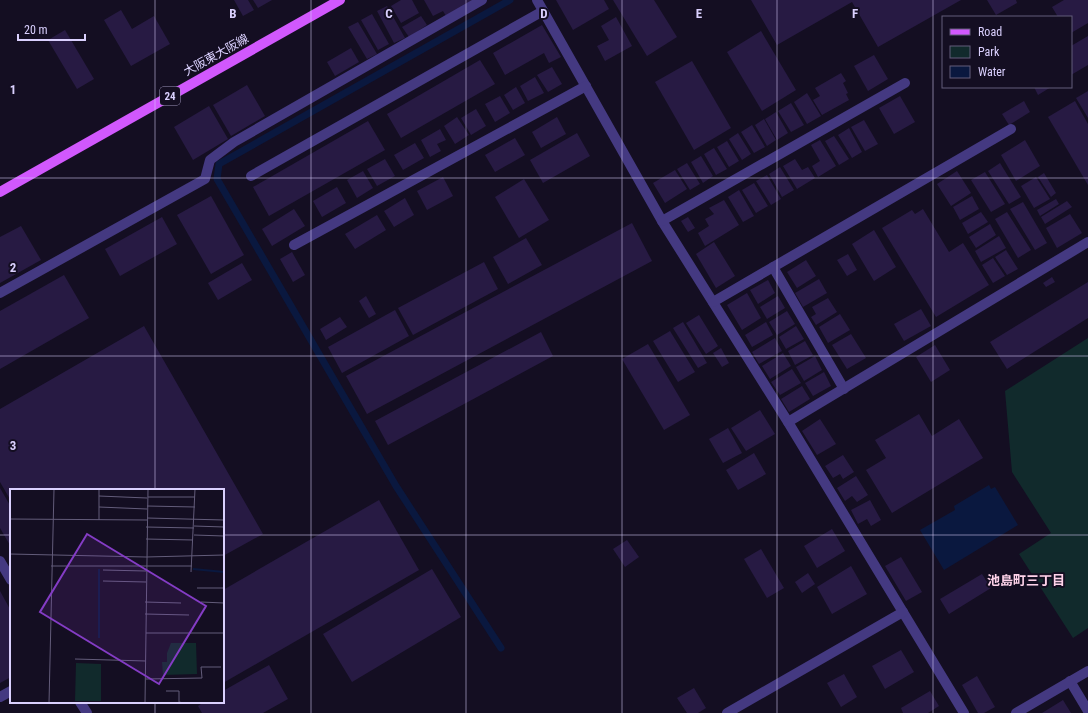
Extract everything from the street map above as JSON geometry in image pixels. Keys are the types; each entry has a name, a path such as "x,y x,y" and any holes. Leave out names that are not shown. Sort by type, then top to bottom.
{"main road":[{"name":"大阪東大阪線","path":"0,192 340,0"}],"street":[{"path":"0,293 205,179 210,160 234,142 482,0"},
{"path":"537,0 662,221 788,422 964,713"},
{"path":"251,176 543,11"},
{"path":"662,221 905,83"},
{"path":"294,246 586,86"},
{"path":"713,302 1011,129"},
{"path":"788,422 1088,242"},
{"path":"773,267 844,389"},
{"path":"0,561 10,578"},
{"path":"727,713 903,612"},
{"path":"1016,713 1088,671"},
{"path":"1070,681 1088,711"},
{"path":"0,697 10,692"},
{"path":"81,703 87,713"}],"green space":[{"path":"1088,338 1088,628 1073,638 1019,554 1051,533 1012,472 1005,391"}],"water":[{"path":"989,485 991,489 995,487 1018,525 944,570 920,530 955,510 954,506"}],"building":[{"path":"234,0 248,0 254,10 243,16"},
{"path":"253,0 272,0 258,8"},
{"path":"401,0 412,0 419,13 401,23 391,6"},
{"path":"424,0 473,0 446,16 443,11 433,16"},
{"path":"556,0 604,0 609,9 573,30"},
{"path":"613,0 654,0 677,37 647,56"},
{"path":"751,0 961,0 878,47 852,2 777,45"},
{"path":"987,0 1016,0 1017,3 996,15"},
{"path":"1064,0 1088,0 1088,23 1072,32 1072,16 1057,16 1052,7"},
{"path":"387,6 405,38 394,43 377,11"},
{"path":"121,10 132,29 154,16 170,44 131,66 104,20"},
{"path":"372,14 389,44 378,50 361,20"},
{"path":"421,16 427,25 409,37 402,27"},
{"path":"616,17 632,46 605,61 597,46 609,40 601,26"},
{"path":"358,22 377,54 367,59 348,27"},
{"path":"542,25 561,57 549,63 544,53 505,75 493,53"},
{"path":"65,30 94,79 77,89 48,40"},
{"path":"761,31 796,90 762,111 727,52"},
{"path":"1088,36 1088,65 1072,74 1072,45"},
{"path":"351,48 359,62 335,76 327,62"},
{"path":"874,55 888,79 868,91 854,66"},
{"path":"480,60 495,84 401,138 387,114"},
{"path":"692,61 731,128 694,150 655,82"},
{"path":"552,67 562,84 548,92 537,75"},
{"path":"841,73 846,81 843,83 848,93 846,94 849,100 822,115 813,100 820,96 815,88"},
{"path":"535,77 544,93 528,101 520,86"},
{"path":"247,85 265,116 231,136 213,105"},
{"path":"516,87 525,103 513,110 504,95"},
{"path":"1034,88 1049,88 1038,95"},
{"path":"1088,91 1088,118 1076,98"},
{"path":"807,93 821,116 807,124 794,102"},
{"path":"500,96 510,113 495,122 485,104"},
{"path":"900,96 915,122 894,134 879,108"},
{"path":"1024,101 1030,112 1009,125 1002,114"},
{"path":"1075,101 1088,124 1088,185 1048,117"},
{"path":"791,103 804,125 791,132 778,111"},
{"path":"209,106 228,139 193,160 174,127"},
{"path":"476,109 486,126 471,135 461,118"},
{"path":"776,112 788,133 777,140 765,119"},
{"path":"457,117 469,135 455,144 444,126"},
{"path":"557,117 566,134 541,148 532,132"},
{"path":"764,119 776,140 767,146 755,125"},
{"path":"864,120 878,144 865,151 851,127"},
{"path":"368,121 385,150 269,216 253,187"},
{"path":"752,125 765,147 754,153 741,132"},
{"path":"849,128 862,152 852,158 838,135"},
{"path":"440,129 446,140 437,144 441,151 430,157 421,140"},
{"path":"577,133 590,156 543,183 530,160"},
{"path":"738,133 751,154 742,160 729,139"},
{"path":"834,136 849,159 839,165 825,141"},
{"path":"515,138 525,155 495,172 485,155"},
{"path":"820,140 836,166 818,177 812,166 820,161 811,145"},
{"path":"1025,140 1040,166 1016,181 1001,155"},
{"path":"727,141 739,161 729,167 717,147"},
{"path":"415,143 424,158 403,170 394,155"},
{"path":"714,148 727,169 716,175 704,154"},
{"path":"701,156 713,176 703,183 691,162"},
{"path":"385,159 395,176 377,186 367,169"},
{"path":"795,159 802,170 808,167 815,178 797,189 783,166"},
{"path":"687,163 700,184 690,190 677,169"},
{"path":"1000,163 1021,197 1009,204 988,171"},
{"path":"780,167 794,190 782,197 769,174"},
{"path":"675,170 687,189 665,203 653,183"},
{"path":"363,171 373,188 357,198 347,180"},
{"path":"957,171 971,193 951,206 937,184"},
{"path":"985,172 1005,204 991,212 971,180"},
{"path":"1044,173 1056,193 1051,197 1038,177"},
{"path":"767,175 781,199 771,205 756,181"},
{"path":"443,177 453,196 427,210 417,191"},
{"path":"1036,177 1050,199 1034,208 1021,186"},
{"path":"524,179 549,220 519,238 495,197"},
{"path":"754,183 768,206 756,213 742,190"},
{"path":"337,187 346,203 322,217 313,201"},
{"path":"739,190 754,216 743,222 728,197"},
{"path":"211,196 244,255 211,274 177,215"},
{"path":"972,196 979,209 960,220 953,207"},
{"path":"405,198 414,215 394,227 384,211"},
{"path":"1056,199 1059,204 1040,216 1037,210"},
{"path":"724,200 739,225 705,246 698,233 709,226 705,219 714,214 709,208"},
{"path":"1067,201 1072,207 1045,224 1041,217"},
{"path":"1023,202 1047,243 1035,250 1010,209"},
{"path":"294,209 305,226 272,246 262,229"},
{"path":"923,209 949,252 963,243 989,285 936,317 882,228 912,210 915,214"},
{"path":"981,212 988,222 968,234 962,223"},
{"path":"1007,212 1031,250 1018,258 995,219"},
{"path":"1070,214 1082,233 1057,248 1046,228"},
{"path":"377,215 386,230 355,249 345,234"},
{"path":"162,217 177,244 120,276 105,249"},
{"path":"688,217 695,228 688,232 681,221"},
{"path":"632,223 652,261 367,414 346,376"},
{"path":"990,224 996,235 976,248 969,237"},
{"path":"21,226 41,260 0,283 0,237"},
{"path":"874,230 896,267 874,281 852,244"},
{"path":"999,236 1006,248 981,262 975,251"},
{"path":"526,238 542,265 508,284 493,257"},
{"path":"714,242 735,276 716,288 696,254"},
{"path":"1006,250 1018,269 1007,275 995,257"},
{"path":"292,252 305,275 293,282 280,259"},
{"path":"848,254 857,270 847,276 837,260"},
{"path":"993,258 1005,276 993,283 982,265"},
{"path":"806,260 816,276 797,288 787,272"},
{"path":"484,262 498,289 413,335 398,308"},
{"path":"242,263 252,280 218,300 208,283"},
{"path":"64,275 89,318 0,369 0,311"},
{"path":"1052,277 1055,282 1046,287 1043,283"},
{"path":"819,279 827,293 803,307 795,293"},
{"path":"768,280 775,293 758,304 750,290"},
{"path":"1088,282 1088,318 1007,369 990,342"},
{"path":"747,293 761,318 742,330 727,305"},
{"path":"366,296 376,314 369,318 359,301"},
{"path":"778,296 785,308 767,319 760,307"},
{"path":"828,298 837,312 816,325 811,317 816,314 812,307"},
{"path":"921,309 931,326 904,341 894,324"},
{"path":"395,310 409,336 342,373 328,347"},
{"path":"787,311 795,324 777,335 769,322"},
{"path":"840,314 850,330 828,343 819,327"},
{"path":"699,315 718,346 706,354 686,323"},
{"path":"340,317 347,327 326,340 320,329"},
{"path":"683,322 707,363 698,368 673,328"},
{"path":"766,322 773,335 752,347 745,335"},
{"path":"144,326 263,534 224,555 224,489 10,489 10,499 0,482 0,409"},
{"path":"796,326 804,339 786,349 779,337"},
{"path":"670,331 695,372 678,382 653,341"},
{"path":"541,332 553,356 388,445 375,421"},
{"path":"851,334 866,358 847,369 832,345"},
{"path":"775,338 782,351 759,364 752,352"},
{"path":"805,341 813,355 795,365 788,351"},
{"path":"648,344 690,415 664,430 622,359"},
{"path":"935,345 950,370 931,382 916,357"},
{"path":"721,348 729,363 722,367 713,353"},
{"path":"783,353 791,366 770,379 762,366"},
{"path":"815,356 822,370 804,381 796,367"},
{"path":"792,369 801,383 780,395 771,382"},
{"path":"824,372 831,386 813,396 805,383"},
{"path":"802,386 810,399 789,412 781,399"},
{"path":"760,410 775,434 746,451 731,428"},
{"path":"919,414 932,436 959,419 983,458 892,513 866,470 886,458 875,440"},
{"path":"820,419 836,444 817,455 802,431"},
{"path":"728,428 742,453 723,463 709,439"},
{"path":"754,453 766,474 738,490 726,470"},
{"path":"843,455 854,472 843,479 840,474 833,478 825,466"},
{"path":"856,476 868,495 857,502 852,496 845,501 837,488"},
{"path":"0,488 10,505 10,545 0,528"},
{"path":"379,500 419,570 224,682 224,589"},
{"path":"870,500 881,520 871,526 867,519 858,524 851,510"},
{"path":"832,529 845,551 817,568 804,546"},
{"path":"627,540 639,557 625,567 613,549"},
{"path":"761,549 784,588 767,598 744,559"},
{"path":"901,557 922,592 906,601 885,566"},
{"path":"851,566 867,594 832,614 817,587"},
{"path":"432,569 461,617 352,682 323,634"},
{"path":"808,573 815,584 802,593 795,582"},
{"path":"982,574 991,588 949,614 940,599"},
{"path":"0,591 10,609 10,678 0,683"},
{"path":"901,650 914,672 885,689 872,666"},
{"path":"269,665 288,699 263,713 202,713 198,706 202,703 224,703 224,690"},
{"path":"844,674 857,697 841,707 827,683"},
{"path":"977,676 995,707 984,713 978,713 962,685"},
{"path":"694,688 706,708 698,713 687,713 677,698"},
{"path":"930,691 939,706 928,713 903,713 901,708"},
{"path":"1063,700 1071,713 1042,713"}],"waterway":[{"path":"501,648 396,486 217,179 219,164 510,0"}],"district":[{"name":"池島町三丁目","path":"1026,580"}]}
